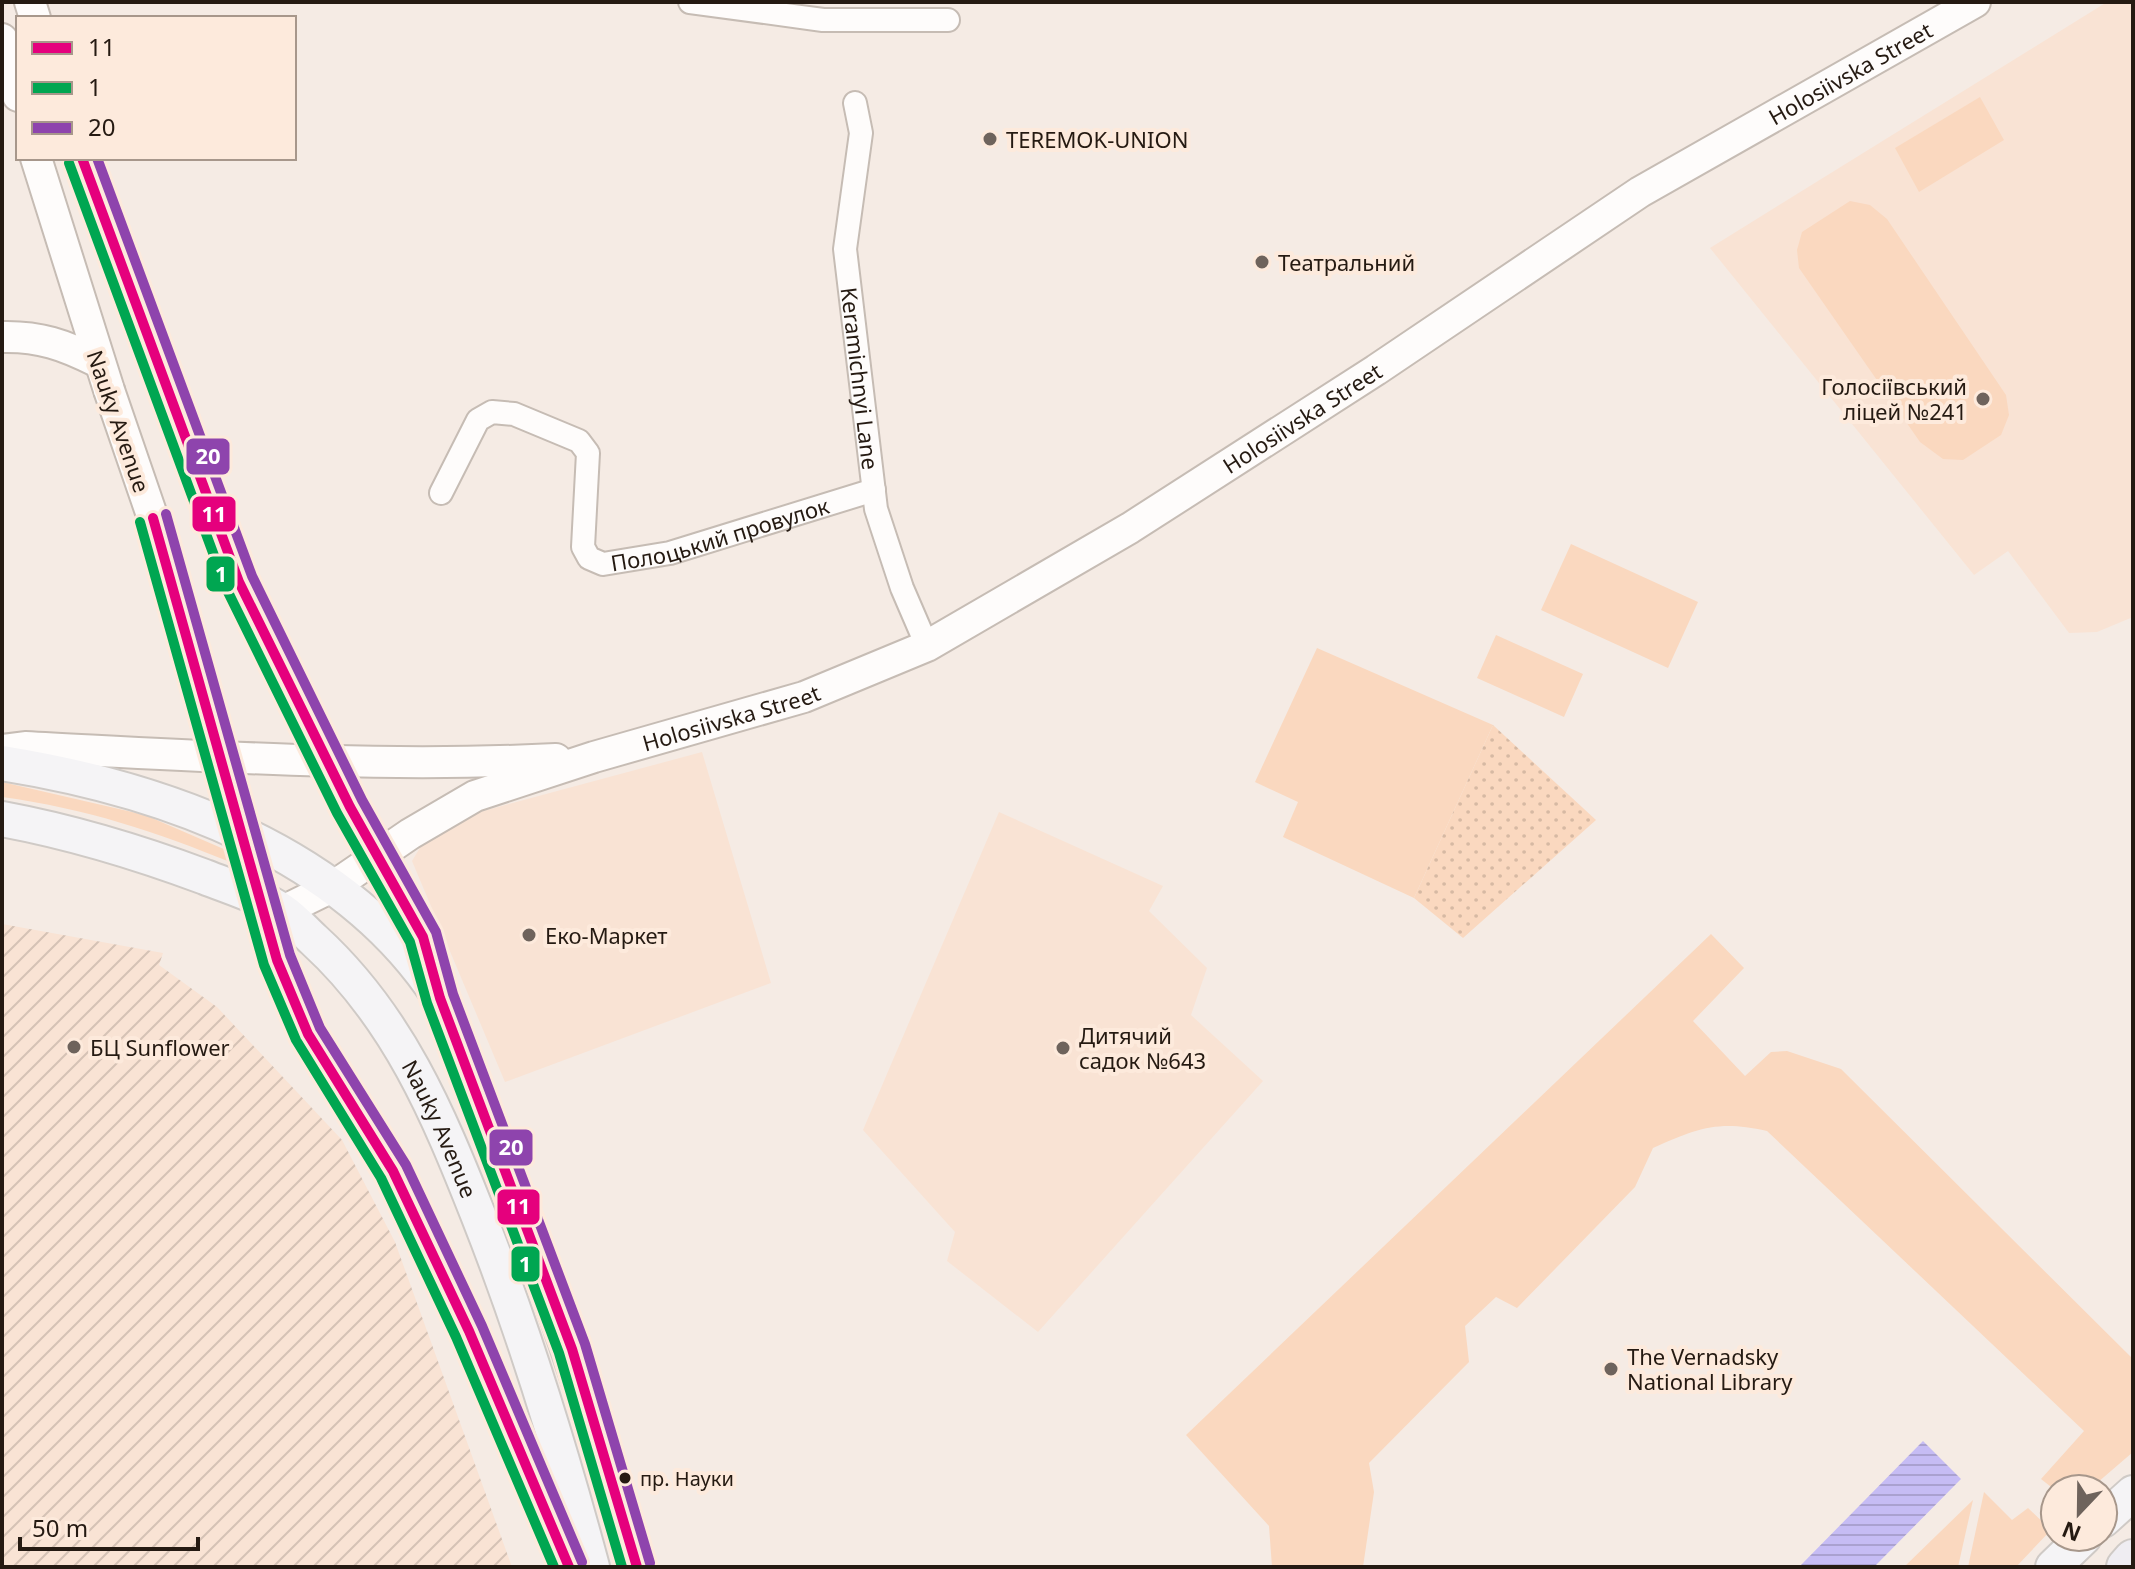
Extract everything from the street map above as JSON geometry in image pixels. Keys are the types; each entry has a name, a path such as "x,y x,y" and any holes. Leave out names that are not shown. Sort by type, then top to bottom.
{"highway":[{"path":"2126,1567 2133,1559"}],"main road":[{"name":"Holosiivska Street","path":"283,911 334,886 378,855 475,796 594,757 804,697 927,646 1130,528 1376,370 1640,192 1975,2"},
{"path":"2,39 16,89"},
{"name":"Nauky Avenue","path":"37,160 98,362 169,565 277,960 308,1034 393,1171 469,1331 569,1567"},
{"name":"Nauky Avenue","path":"83,160 239,582 328,761 423,937 440,998 572,1349 637,1567"},
{"path":"2,337 33,337 66,345 98,362"},
{"name":"Holosiivska Street","path":"2,750 25,747 328,761 472,763 594,757"},
{"path":"2,763 58,772 151,799 269,847 334,886 385,931 440,998"},
{"name":"Nauky Avenue","path":"2,819 72,833 144,855 229,886 283,911 339,963 377,1010 420,1076 495,1258 546,1404 592,1567"},
{"path":"2053,1567 2067,1553"}],"street":[{"path":"690,2 823,20 948,20"},
{"name":"Keramichnyi Lane","path":"855,103 861,133 845,249 876,509 902,588 927,646"},
{"name":"Полоцький провулок","path":"441,493 478,420 492,412 514,414 579,441 588,453 583,547 589,558 603,564 670,553 874,490"}],"shaded area":[{"name":"Голосіївський ліцей №241","path":"2107,2 2133,2 2133,617 2097,632 2069,633 2008,551 1974,575 1710,248"},
{"path":"1980,97 2004,140 1919,192 1895,148"},
{"path":"1850,201 1870,205 1887,219 2006,395 2009,415 2001,435 1963,460 1943,459 1920,442 1799,268 1797,250 1802,232"},
{"path":"1571,544 1698,602 1668,668 1541,610"},
{"path":"1496,635 1583,674 1564,717 1477,678"},
{"path":"1317,648 1493,725 1414,898 1283,837 1298,802 1255,782"},
{"path":"1493,725 1596,820 1463,938 1414,898"},
{"path":"702,752 771,983 505,1082 412,861 427,836 472,814"},
{"path":"2,782 145,815 233,853 235,864 120,823 2,797"},
{"name":"Дитячий садок №643","path":"999,812 1163,886 1149,911 1207,968 1191,1015 1263,1081 1038,1332 947,1261 955,1232 863,1130"},
{"path":"2,924 163,953 159,965 217,1007 342,1140 395,1242 512,1567 2,1567"},
{"path":"1711,934 1744,968 1693,1021 1745,1076 1771,1052 1787,1051 1841,1069 2133,1359 2133,1452 2109,1473 2046,1473 2084,1431 1767,1131 1721,1126 1683,1135 1653,1148 1635,1187 1517,1308 1496,1297 1465,1326 1469,1362 1369,1463 1374,1492 1363,1567 1272,1567 1269,1526 1186,1435"},
{"path":"1923,1441 1961,1479 1874,1567 1799,1567"},
{"path":"1984,1492 2012,1520 2028,1508 2039,1519 2039,1543 2016,1567 1968,1567"},
{"path":"1973,1500 1958,1567 1904,1567"}],"transit line":[{"name":"11","path":"83,160 239,582 350,807 423,937 440,998 572,1349 637,1567"},
{"name":"20","path":"98,160 252,576 362,800 436,932 453,994 585,1344 650,1563"},
{"name":"1","path":"69,163 226,588 337,813 410,942 427,1003 559,1353 622,1567"},
{"name":"20","path":"166,514 290,955 320,1028 406,1165 482,1326 582,1562"},
{"name":"11","path":"153,518 277,960 308,1034 393,1171 469,1331 569,1567"},
{"name":"1","path":"140,522 264,965 296,1040 381,1178 456,1337 554,1567"}],"place":[{"name":"TEREMOK-UNION","path":"990,139"},
{"name":"Театральний","path":"1262,262"},
{"name":"Голосіївський ліцей №241","path":"1983,399"},
{"name":"Еко-Маркет","path":"529,935"},
{"name":"БЦ Sunflower","path":"74,1047"},
{"name":"Дитячий садок №643","path":"1063,1048"},
{"name":"The Vernadsky National Library","path":"1611,1369"},
{"name":"пр. Науки","path":"625,1478"}]}
